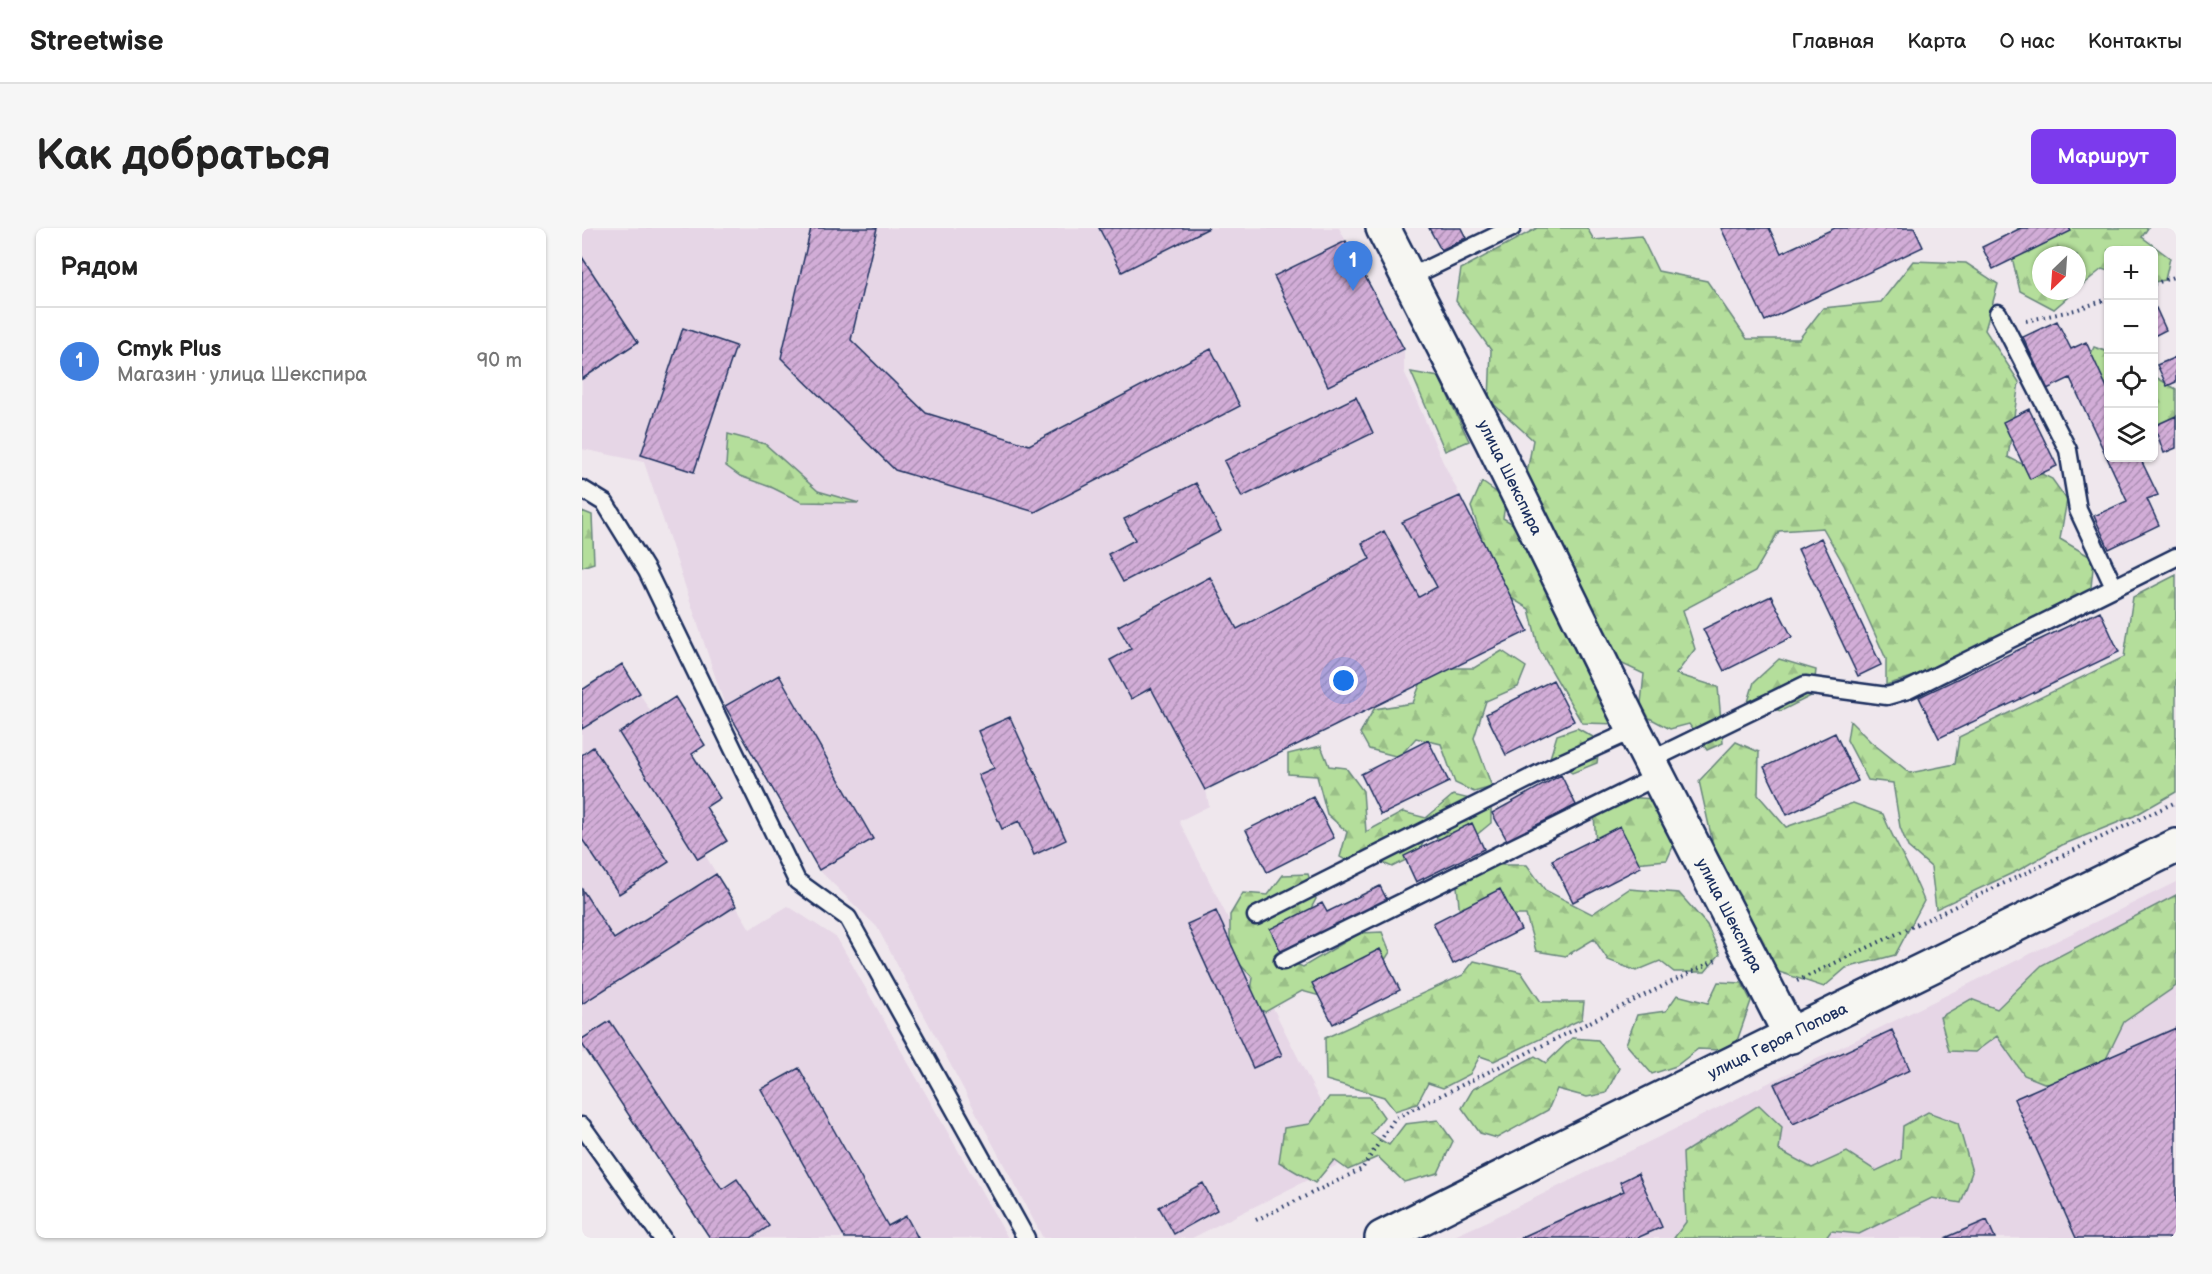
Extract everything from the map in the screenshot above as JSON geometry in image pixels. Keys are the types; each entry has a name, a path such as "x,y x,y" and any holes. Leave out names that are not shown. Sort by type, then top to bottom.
{"street":[{"name":"улица Шекспира","path":"1383,228 1743,947 1791,1036"},
{"name":"улица Героя Попова","path":"1382,1238 1573,1140 1791,1036 2176,846"}],"lane":[{"path":"1408,278 1512,228"},
{"path":"2002,320 2068,450 2078,510 2114,586"},
{"path":"582,489 605,503 647,571 797,881 848,918 1026,1238"},
{"path":"1283,961 1654,768 1805,685 1887,696 1908,690 2176,557"},
{"path":"1256,916 1542,772 1634,730"},
{"path":"582,1126 662,1238"}],"path":[{"path":"2158,283 2176,276"},
{"path":"2002,320 2075,310 2106,300"},
{"path":"1769,995 2176,802"},
{"path":"1256,1220 1362,1169 1395,1119 1743,947"}],"shaded area":[{"path":"582,228 1339,228 1404,349 1404,371 1442,460 1528,631 1206,790 1209,806 1179,821 1349,1159 1192,1238 1043,1238 877,927 819,870 725,706 644,462 582,449"},
{"path":"622,664 651,712 675,697 705,745 692,754 720,798 706,807 727,841 705,855 750,929 788,906 837,938 1008,1238 710,1238 587,1051 582,1054 582,690"},
{"path":"2176,882 2176,1238 1450,1238 1488,1221"}],"green space":[{"path":"1537,228 1587,228 1594,240 1641,236 1658,271 1707,281 1747,339 1799,339 1823,308 1881,302 1913,261 1966,263 1998,284 1985,330 2019,382 2008,457 2052,479 2067,500 2060,539 2094,559 2089,606 2023,640 1990,637 1973,658 1886,685 1886,659 1844,565 1823,528 1779,531 1755,572 1683,610 1695,649 1676,674 1718,687 1723,743 1707,750 1689,724 1670,729 1640,713 1644,674 1616,661 1526,478 1533,440 1489,400 1491,350 1456,301 1461,269"},
{"path":"2018,228 2148,228 2142,237 2154,246 2104,246 2104,270 2086,282 2086,246 2032,246 2032,297 2020,291 2009,245"},
{"path":"2158,249 2170,258 2165,280 2158,281"},
{"path":"2037,300 2064,300 2054,309"},
{"path":"2094,347 2104,351 2104,415 2093,406 2082,374"},
{"path":"1411,372 1439,377 1469,441 1445,451"},
{"path":"2158,378 2176,389 2176,436 2171,441 2158,433"},
{"path":"728,434 765,444 818,491 859,503 801,502 773,488 740,476 726,466"},
{"path":"1482,482 1506,499 1503,518 1536,538 1542,584 1566,599 1620,724 1582,723 1539,649 1529,609 1487,583 1470,558 1481,535 1471,507"},
{"path":"582,511 592,515 594,563 582,567"},
{"path":"2176,575 2176,792 2134,816 2062,845 2019,870 1936,909 1931,867 1908,847 1900,827 1893,783 1868,780 1847,740 1850,721 1871,742 1910,773 1955,764 1959,737 2124,657 2133,597"},
{"path":"1502,651 1526,667 1518,687 1486,701 1474,738 1492,787 1474,792 1455,783 1441,744 1416,738 1399,757 1369,749 1360,733 1374,709 1413,703 1421,682 1449,668 1474,668"},
{"path":"1779,659 1816,670 1813,695 1781,711 1748,702 1754,682"},
{"path":"1577,728 1600,741 1597,763 1572,773 1550,758 1557,735"},
{"path":"1736,742 1759,752 1758,795 1786,827 1853,803 1883,814 1924,901 1895,955 1846,968 1824,987 1770,969 1758,935 1744,914 1715,853 1699,781"},
{"path":"1321,746 1329,766 1346,768 1363,791 1366,832 1403,812 1426,818 1453,795 1491,804 1491,823 1462,847 1427,834 1418,854 1392,867 1376,860 1365,871 1340,857 1347,832 1327,814 1317,776 1288,774 1288,754"},
{"path":"1612,796 1654,799 1679,833 1667,860 1623,864 1596,844 1594,815"},
{"path":"1487,865 1527,865 1545,890 1592,914 1629,889 1679,893 1707,925 1720,954 1705,972 1674,972 1660,961 1636,971 1608,960 1594,939 1566,956 1536,951 1526,915 1460,915 1457,886"},
{"path":"1308,874 1316,899 1302,925 1274,955 1303,967 1360,933 1382,932 1390,952 1367,988 1342,1002 1302,991 1265,1012 1249,1002 1253,978 1230,954 1230,915 1243,893 1268,895 1283,875"},
{"path":"2176,895 2176,986 2124,1022 2101,1069 2059,1089 2024,1075 1997,1036 1975,1052 1949,1051 1940,1017 1971,999 1997,1009 2042,965"},
{"path":"1474,961 1521,972 1541,1002 1584,1002 1582,1019 1494,1061 1480,1056 1470,1074 1443,1088 1428,1083 1417,1104 1395,1111 1384,1097 1326,1080 1325,1038 1463,975"},
{"path":"1718,982 1742,983 1751,1001 1737,1041 1720,1050 1698,1049 1676,1066 1652,1074 1626,1044 1637,1015 1666,1011 1677,995 1708,1003"},
{"path":"1572,1038 1598,1040 1619,1068 1606,1093 1587,1097 1557,1089 1548,1110 1497,1138 1480,1133 1462,1108 1473,1089 1535,1056 1546,1063"},
{"path":"1329,1097 1370,1097 1384,1117 1371,1134 1389,1145 1405,1124 1438,1120 1453,1141 1438,1173 1404,1182 1378,1157 1348,1170 1334,1160 1315,1183 1279,1162 1284,1128 1310,1124"},
{"path":"1759,1105 1782,1127 1779,1150 1812,1168 1847,1152 1876,1171 1901,1159 1903,1126 1928,1112 1958,1123 1972,1172 1961,1203 1932,1198 1859,1234 1831,1231 1826,1238 1674,1238 1686,1222 1683,1153"}],"building":[{"path":"811,228 877,228 851,340 926,413 1029,445 1211,349 1240,406 1035,512 895,470 781,358"},
{"path":"1099,228 1209,228 1122,272"},
{"path":"1429,228 1461,228 1466,238 1441,250"},
{"path":"1721,228 1769,228 1781,253 1835,228 1914,228 1923,247 1765,321"},
{"path":"2021,228 2069,228 2071,231 2040,246 2032,246 2032,250 1993,269 1982,247"},
{"path":"1346,241 1404,349 1328,386 1274,276"},
{"path":"582,257 638,342 582,379"},
{"path":"2158,312 2166,330 2158,334"},
{"path":"2057,321 2071,349 2086,342 2104,381 2104,451 2070,378 2047,389 2023,337"},
{"path":"683,328 736,346 694,472 641,455"},
{"path":"2176,357 2176,382 2167,386 2158,365"},
{"path":"1356,397 1373,433 1242,497 1224,461"},
{"path":"2029,409 2057,466 2030,479 2003,422"},
{"path":"2176,416 2176,448 2164,453 2158,437 2158,424"},
{"path":"2109,462 2142,462 2158,495 2147,499 2159,525 2109,549 2094,516 2127,501"},
{"path":"1196,483 1221,531 1123,582 1108,554 1135,540 1124,519"},
{"path":"1460,496 1528,631 1205,790 1151,688 1131,699 1110,660 1131,649 1118,626 1210,577 1237,629 1370,559 1362,543 1384,531 1419,597 1437,587 1402,522"},
{"path":"1821,538 1881,665 1858,676 1798,549"},
{"path":"1771,596 1792,637 1724,671 1703,629"},
{"path":"2100,611 2119,652 1939,738 1919,697"},
{"path":"622,664 640,693 582,729 582,690"},
{"path":"779,675 873,839 819,870 725,706"},
{"path":"1553,680 1574,721 1506,755 1486,714"},
{"path":"675,697 705,745 692,754 720,798 706,807 727,841 698,859 619,733"},
{"path":"1010,717 1066,840 1034,855 1019,821 1002,829 978,775 994,768 978,731"},
{"path":"1835,733 1858,781 1787,815 1764,767"},
{"path":"1428,740 1449,782 1381,815 1361,774"},
{"path":"593,747 669,862 619,894 582,839 582,755"},
{"path":"1561,775 1576,805 1508,842 1492,813"},
{"path":"1313,797 1334,838 1267,872 1246,830"},
{"path":"1472,823 1484,849 1416,882 1404,856"},
{"path":"1620,826 1641,867 1573,902 1552,860"},
{"path":"716,874 736,906 582,1004 582,889 614,939"},
{"path":"1380,886 1387,900 1281,952 1270,929 1322,903 1327,912"},
{"path":"1500,889 1521,930 1453,964 1433,923"},
{"path":"1216,911 1282,1055 1253,1068 1187,924"},
{"path":"1380,949 1400,990 1333,1024 1312,983"},
{"path":"610,1021 722,1189 737,1179 769,1226 751,1238 710,1238 582,1044 582,1039"},
{"path":"2176,1028 2176,1238 2076,1238 2014,1099"},
{"path":"1892,1030 1910,1070 1793,1124 1774,1084"},
{"path":"799,1068 888,1226 906,1216 918,1238 845,1238 761,1089"},
{"path":"1638,1173 1662,1227 1637,1238 1520,1238 1624,1191 1620,1182"},
{"path":"1203,1183 1217,1210 1174,1234 1159,1207"},
{"path":"1987,1220 1995,1238 1945,1238"}],"place":[{"name":"Cmyk Plus","path":"1353,291"}]}
